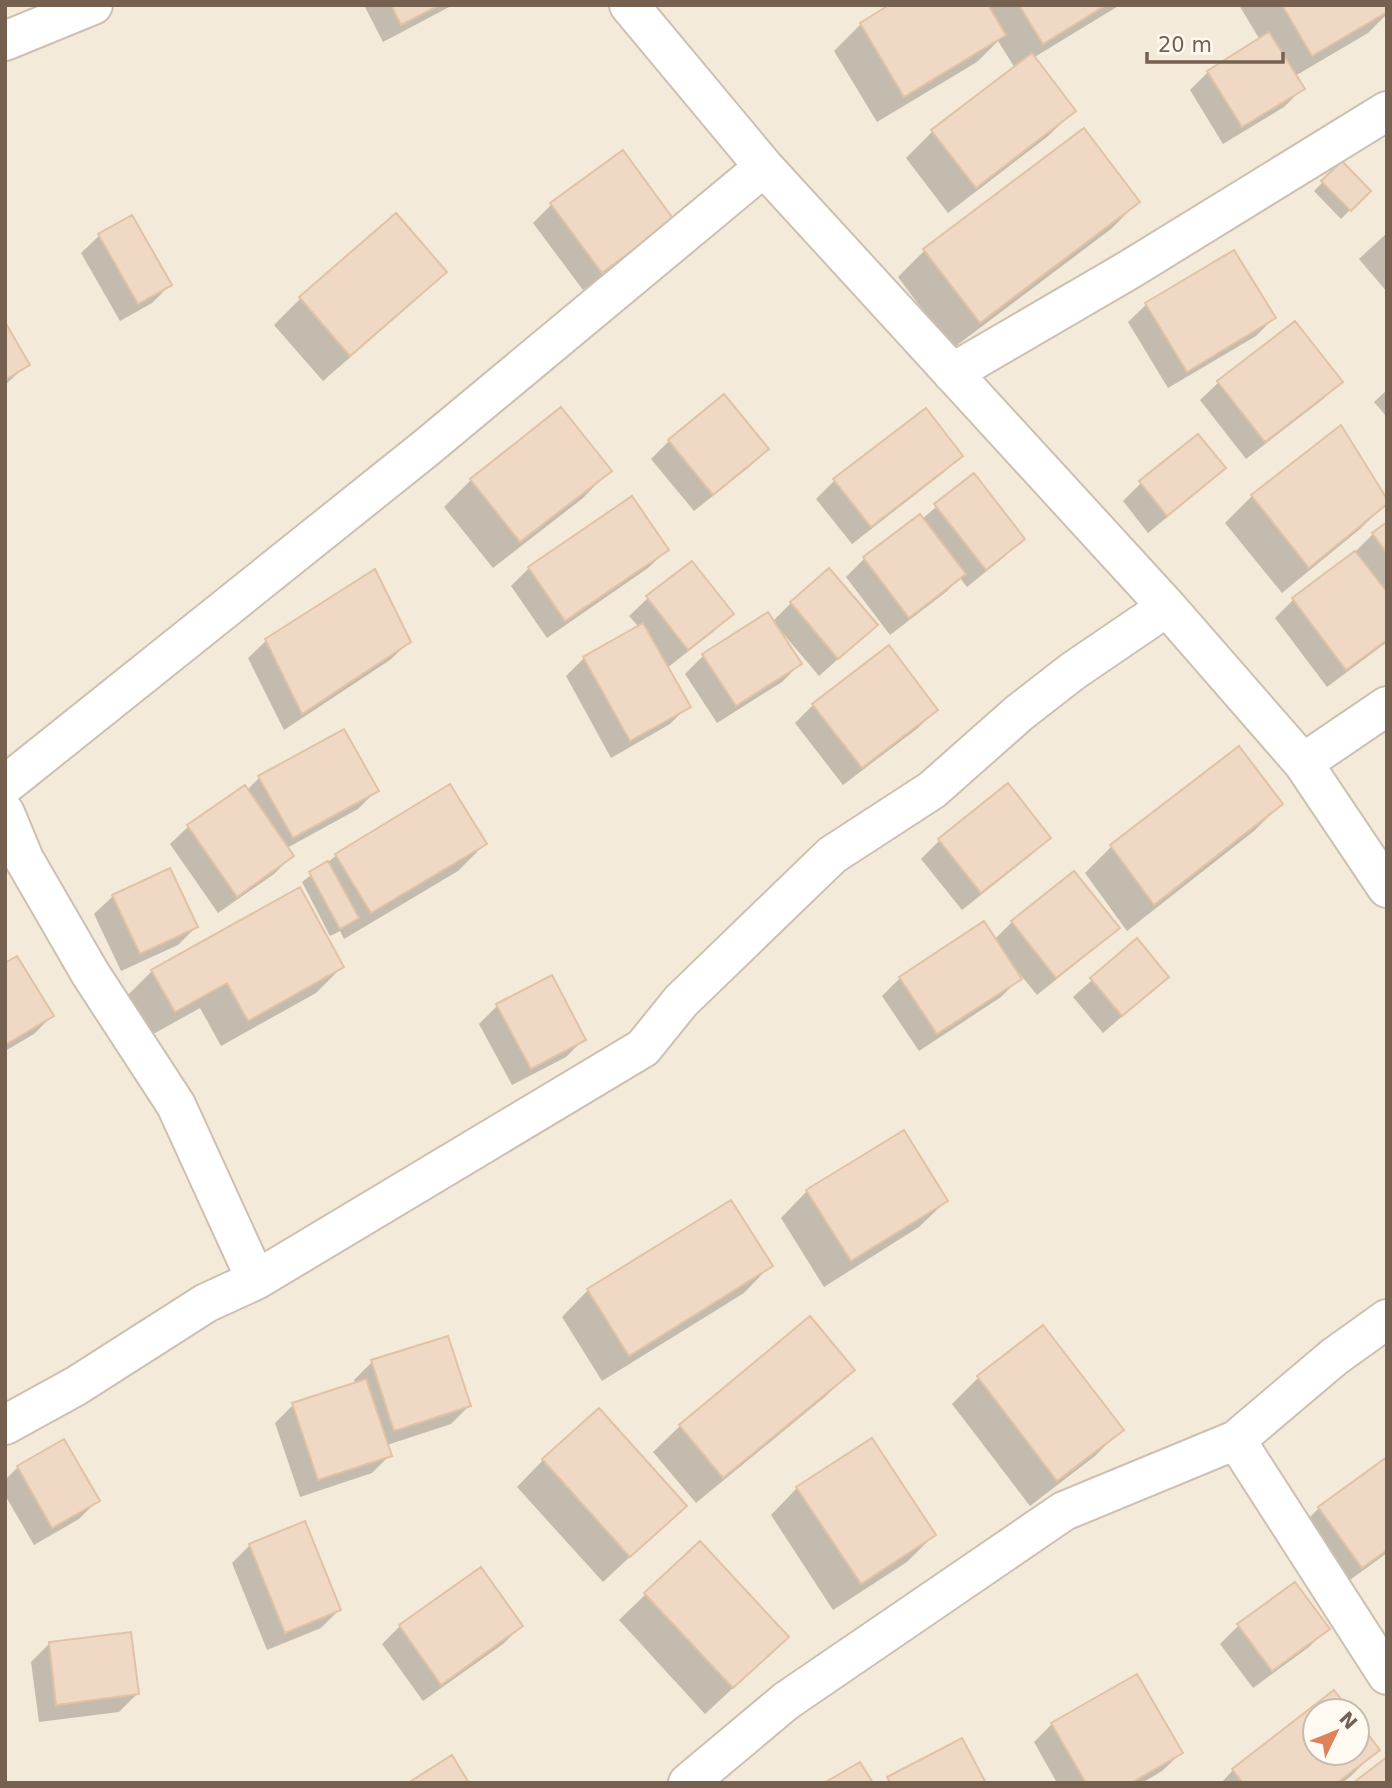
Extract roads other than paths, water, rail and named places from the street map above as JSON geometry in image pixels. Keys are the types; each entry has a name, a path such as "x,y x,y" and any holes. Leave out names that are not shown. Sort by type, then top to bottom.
{"street":[{"path":"5,41 93,5"},
{"path":"638,8 764,167 1167,607 1303,763 1387,888"},
{"path":"952,373 1132,268 1387,111"},
{"path":"5,785 426,448 764,167"},
{"path":"5,1425 76,1386 206,1303 256,1280 643,1048 681,1001 832,855 932,790 1073,671 1167,607"},
{"path":"1303,763 1387,706"},
{"path":"5,813 24,859 90,973 176,1105 256,1280"},
{"path":"688,1783 786,1701 1065,1511 1236,1440 1334,1357 1387,1319"},
{"path":"1236,1440 1387,1675"}]}
